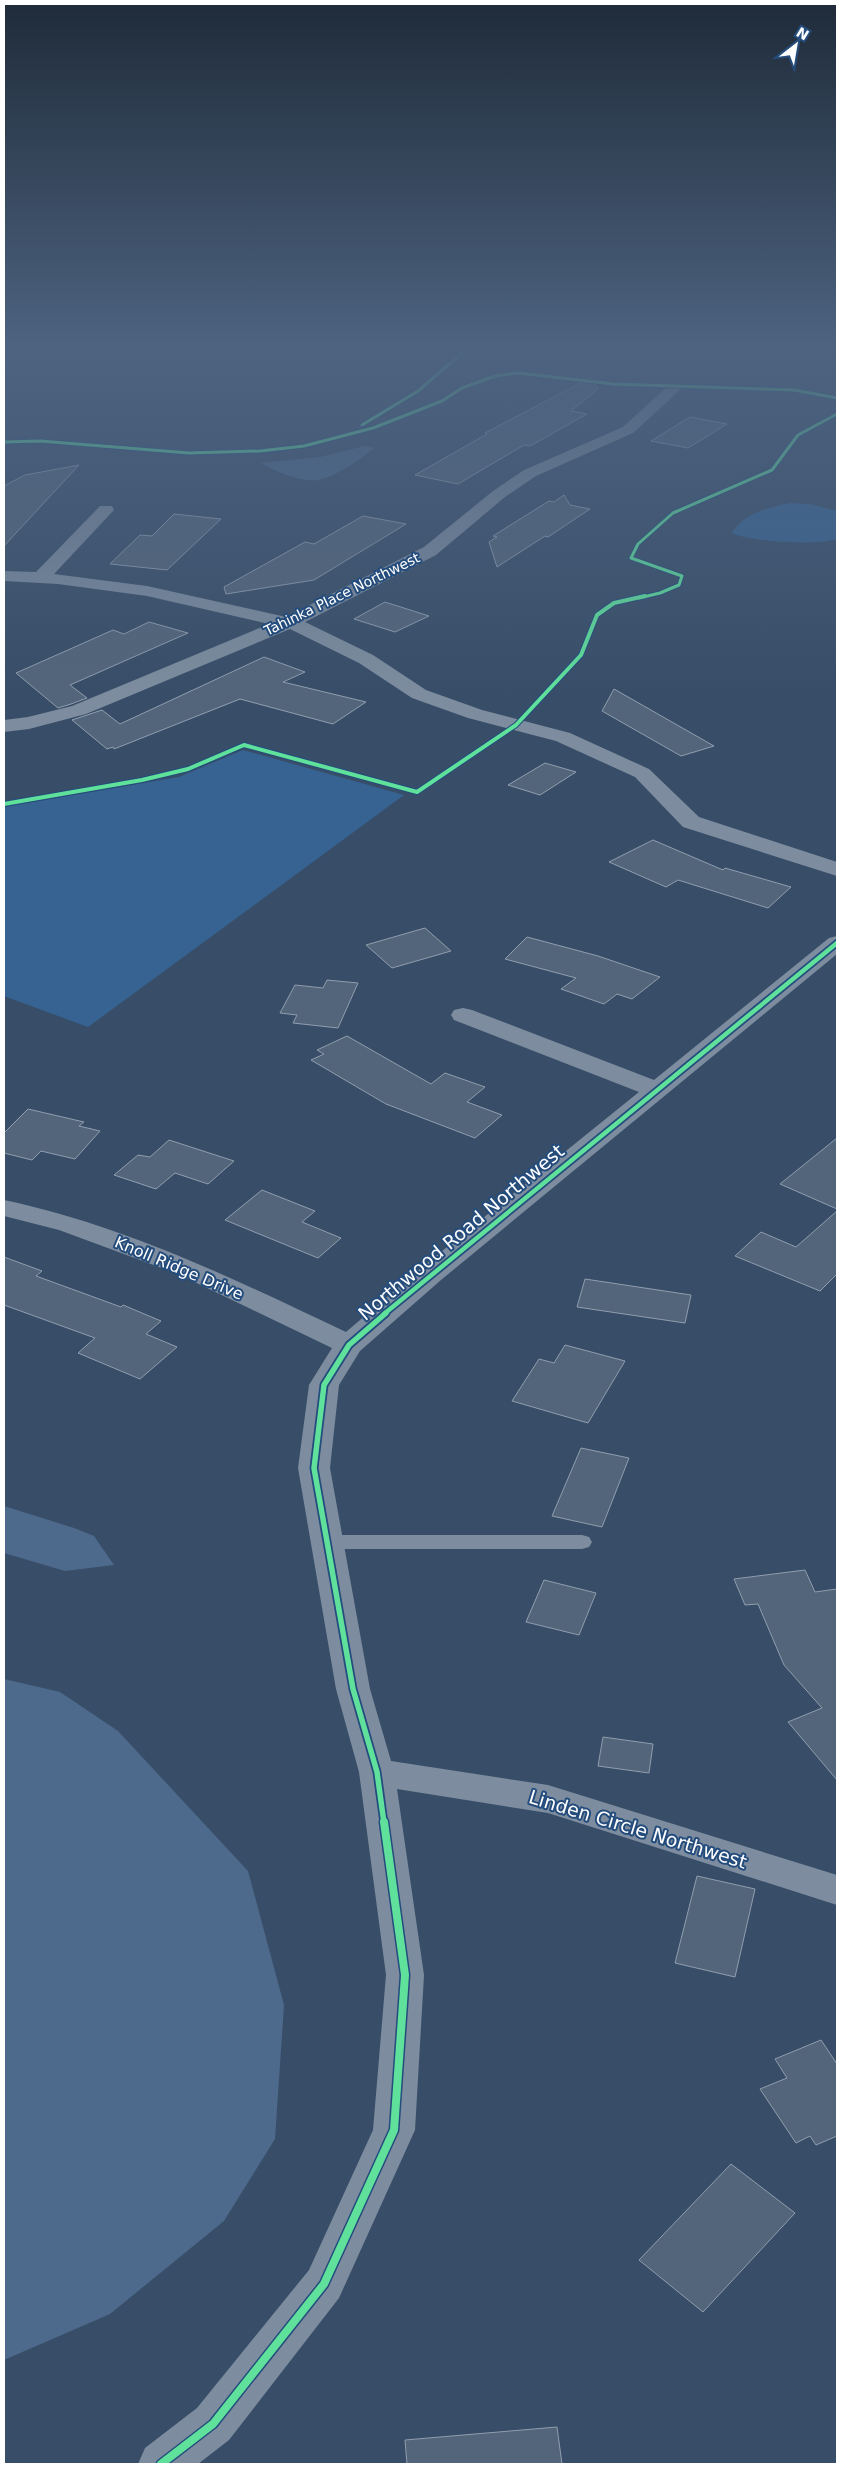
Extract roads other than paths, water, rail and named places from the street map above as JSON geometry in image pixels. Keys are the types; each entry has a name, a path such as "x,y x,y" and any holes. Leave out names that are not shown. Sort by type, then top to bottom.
{"street":[{"name":"Tahinka Place Northwest","path":"4,726 29,723 79,710 288,623 382,577 430,550 499,494 530,473 552,463"},
{"path":"40,578 106,510"},
{"path":"4,576 40,578 147,591 301,626 366,660 419,694 475,714 562,737 642,773 691,822 837,869"},
{"name":"Northwood Road Northwest","path":"161,2464 213,2424 324,2284 394,2130 405,1975 377,1772 352,1689 329,1542 314,1468 324,1385 349,1345 431,1274 837,943"},
{"path":"463,1016 658,1090"},
{"name":"Knoll Ridge Drive","path":"4,1208 69,1224 188,1268 349,1345"},
{"name":"Linden Circle Northwest","path":"377,1772 548,1799 837,1890"}],"lane":[{"path":"329,1542 582,1542"}]}
